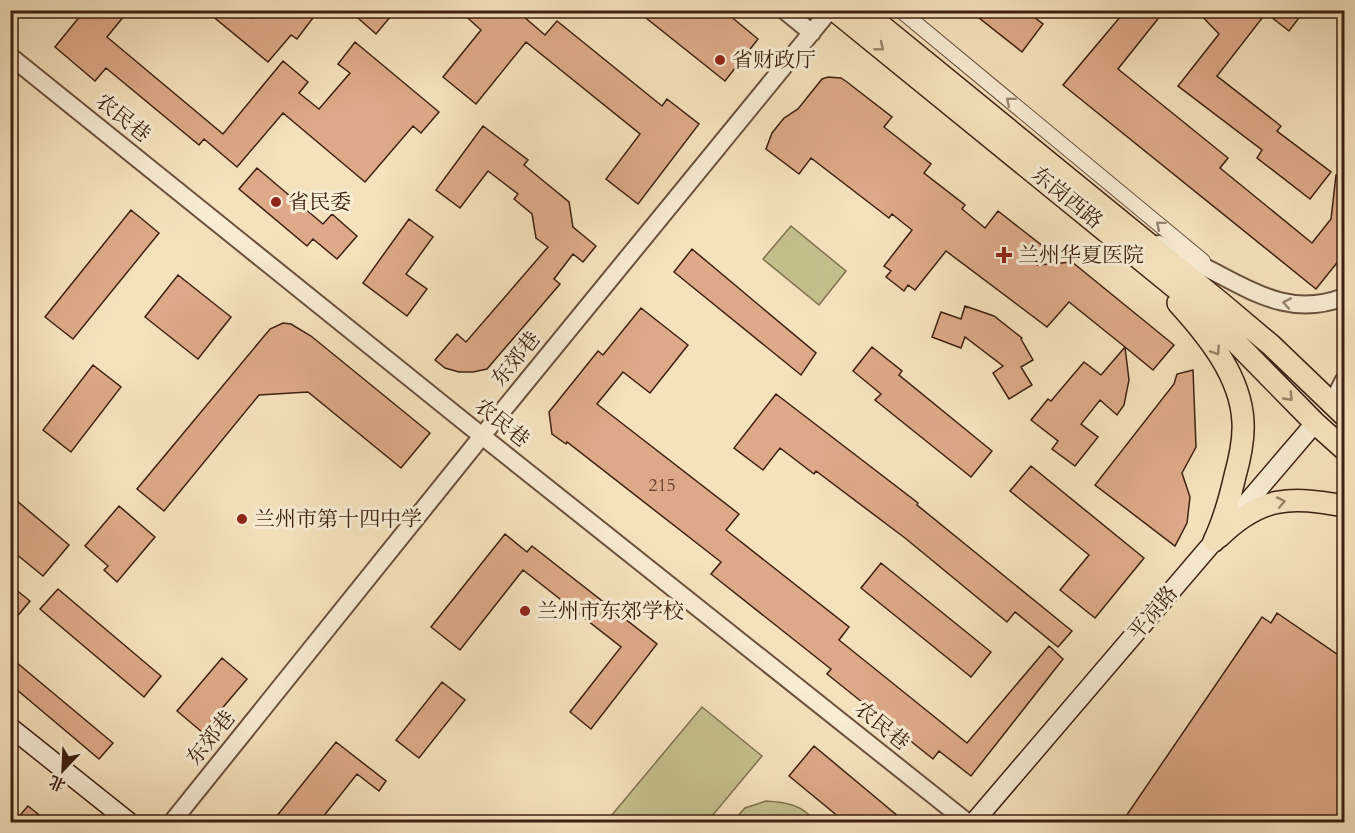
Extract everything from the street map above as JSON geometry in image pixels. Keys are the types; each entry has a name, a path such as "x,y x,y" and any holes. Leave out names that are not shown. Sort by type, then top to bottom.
{"main road":[{"name":"东岗西路","path":"832,10 1271,345 1340,404"},
{"name":"东岗西路","path":"861,10 1128,237 1344,449"},
{"path":"1128,237 1199,327 1224,364 1238,395 1243,420 1241,451 1227,510 1214,541"},
{"name":"平凉路","path":"974,822 1315,423 1340,404"},
{"path":"1214,541 1240,518 1266,505 1297,499 1344,506"},
{"path":"10,727 129,822"}],"street":[{"path":"784,10 812,33"},
{"name":"东郊巷","path":"172,822 482,436 832,10"},
{"name":"东岗西路","path":"900,10 1221,276"},
{"name":"农民巷","path":"10,56 967,822"},
{"path":"1128,237 1221,276 1249,291 1290,304 1314,306 1344,297"},
{"name":"平凉路","path":"1340,404 1344,380"}],"shaded area":[{"path":"791,226 846,271 819,305 763,259"},
{"path":"702,707 762,756 707,822 606,822"},
{"path":"766,801 780,802 800,808 815,822 732,822 745,808"}],"building":[{"path":"85,10 117,10 124,16 107,37 223,134 283,61 308,82 299,93 319,109 350,73 338,64 355,42 439,112 421,133 413,126 365,182 283,113 237,167 204,139 199,145 106,68 95,81 55,47"},
{"path":"205,10 244,10 253,18 259,10 319,10 297,39 291,35 268,62"},
{"path":"349,10 396,10 376,34"},
{"path":"459,10 516,10 545,35 557,21 662,106 667,99 699,124 638,204 606,179 640,134 526,42 476,104 443,77 481,30"},
{"name":"省财政厅","path":"636,10 723,10 758,39 725,81"},
{"path":"969,10 1025,10 1043,24 1022,52"},
{"path":"1126,10 1165,10 1118,69 1228,158 1220,168 1312,243 1331,219 1336,175 1344,176 1344,254 1316,289 1063,85"},
{"path":"1196,10 1305,10 1289,31 1266,13 1217,76 1281,126 1277,131 1331,172 1310,199 1257,158 1262,150 1178,86 1219,34"},
{"path":"841,78 892,117 884,127 931,164 924,173 965,205 962,209 985,228 998,211 1049,251 1038,265 1072,262 1174,345 1153,370 1069,302 1047,327 946,251 915,290 908,285 904,291 886,277 891,271 884,266 912,230 892,214 889,218 811,158 799,174 766,149 772,133 784,118 798,109 822,79"},
{"path":"483,126 528,160 524,165 569,202 573,227 596,246 583,262 573,254 554,279 560,284 487,369 459,372 445,368 435,360 457,334 466,342 548,247 536,238 532,214 514,199 518,194 488,171 460,208 436,190"},
{"name":"省民委","path":"257,168 323,224 332,214 357,236 337,259 313,239 307,246 239,189"},
{"path":"131,210 159,233 73,339 45,317"},
{"path":"409,219 433,237 406,274 427,289 407,316 363,283"},
{"path":"692,249 816,353 801,375 674,272"},
{"path":"178,275 231,317 198,359 145,317"},
{"path":"965,306 994,316 1022,338 1033,360 1021,367 1032,385 1009,399 993,373 1003,366 965,337 961,348 932,337 941,312 961,319"},
{"path":"641,308 688,345 650,393 623,372 597,404 739,514 726,530 849,627 839,640 967,743 1049,646 1063,659 971,776 939,751 933,759 827,674 831,669 711,574 721,562 567,442 566,444 552,434 549,412 598,351 603,355"},
{"path":"283,323 291,324 311,336 430,433 401,468 308,392 259,395 164,511 137,489 270,329"},
{"path":"872,347 902,371 899,375 992,451 971,477 875,400 881,394 853,371"},
{"path":"1125,347 1129,380 1124,405 1117,415 1100,400 1081,424 1098,437 1075,466 1052,449 1058,441 1031,420 1048,399 1051,401 1084,362 1101,375"},
{"path":"93,365 121,387 71,452 43,430"},
{"path":"1193,370 1196,447 1182,473 1190,497 1187,523 1175,546 1095,485 1174,384 1177,374"},
{"path":"776,394 918,503 917,505 1072,631 1058,647 1015,612 1007,622 905,538 816,471 814,474 780,448 763,470 734,448"},
{"path":"1031,466 1144,558 1095,618 1060,590 1089,555 1010,491"},
{"path":"10,495 69,545 43,576 10,549"},
{"path":"119,506 155,537 117,582 104,570 108,566 85,546"},
{"path":"505,534 527,552 532,546 657,644 591,729 570,712 621,647 523,570 460,650 431,627"},
{"path":"881,563 991,652 971,677 861,588"},
{"path":"10,585 30,601 10,625"},
{"path":"58,589 161,676 144,697 40,609"},
{"path":"1277,613 1344,659 1344,822 1122,822 1262,617 1271,623"},
{"path":"10,657 113,743 99,759 10,684"},
{"path":"222,658 247,679 202,732 177,711"},
{"path":"442,682 465,700 419,758 396,740"},
{"path":"336,742 386,781 379,791 357,774 319,822 272,822"},
{"path":"814,746 905,822 845,822 789,776"},
{"path":"28,806 48,822 14,822"}],"place":[{"name":"省财政厅","path":"720,60"},
{"name":"省民委","path":"276,202"},
{"name":"兰州华夏医院","path":"1004,255"},
{"name":"兰州市第十四中学","path":"242,519"},
{"name":"兰州市东郊学校","path":"525,611"}]}
